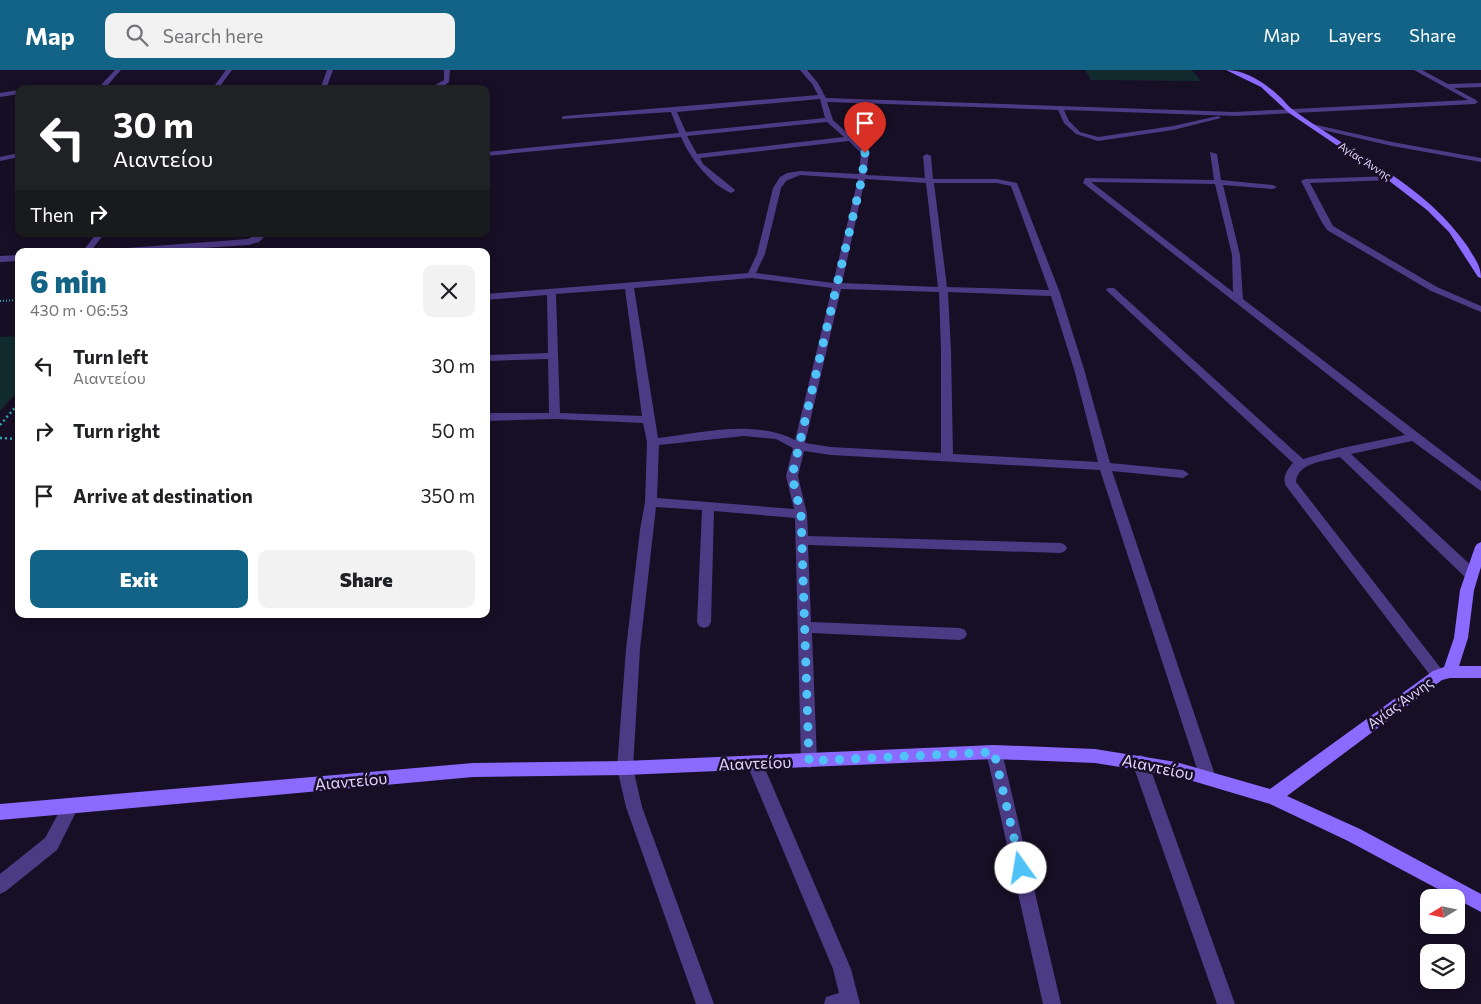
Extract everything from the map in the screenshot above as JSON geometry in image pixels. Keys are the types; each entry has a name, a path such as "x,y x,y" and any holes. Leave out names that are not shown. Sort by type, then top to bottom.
{"street":[{"path":"104,85 118,70"},
{"path":"219,85 229,70"},
{"path":"324,85 330,70"},
{"path":"442,85 447,80 447,70"},
{"path":"803,70 814,80 823,98 825,110 830,120 865,153 862,178 792,476 801,514 809,761"},
{"name":"Αγίας Άννης","path":"1229,70 1260,82 1291,112 1391,178 1446,222 1481,275"},
{"path":"1418,70 1478,103"},
{"path":"1447,86 1481,84"},
{"path":"0,95 15,93"},
{"path":"564,118 823,98 1235,114 1478,103"},
{"path":"1060,108 1066,122 1078,133 1098,139 1173,128 1235,114"},
{"path":"673,110 690,151 700,165 731,191"},
{"path":"490,154 830,120"},
{"path":"1312,126 1392,144 1481,160"},
{"path":"694,156 848,139"},
{"path":"1213,154 1236,256 1238,299"},
{"path":"0,159 15,156"},
{"path":"928,156 929,181 937,226 944,289 947,456"},
{"path":"751,274 762,254 775,195 782,179 790,175 929,181 997,181 1014,185 1055,293 1079,369 1105,466 1208,778"},
{"path":"1391,178 1305,182 1330,228 1434,289 1481,309"},
{"path":"1273,187 1218,182 1094,179 1088,180 1087,183 1481,487"},
{"path":"89,248 98,237"},
{"path":"167,248 248,242 262,237"},
{"path":"0,259 15,258"},
{"path":"490,297 550,290 683,282 751,274 797,282 837,286 1055,293"},
{"path":"629,285 648,420 653,442 651,502 646,530 633,649 625,768 634,807 705,1004"},
{"path":"550,290 555,416"},
{"path":"1111,290 1301,464"},
{"path":"490,358 552,356"},
{"path":"490,416 555,416 648,420"},
{"path":"653,442 744,432 778,436 798,446 830,451 1105,466 1183,474"},
{"path":"1414,437 1342,452 1301,464 1295,467 1290,475 1290,483 1444,674 1481,672"},
{"path":"1342,452 1471,574"},
{"path":"651,502 801,514"},
{"path":"704,622 708,508"},
{"path":"802,540 1061,548"},
{"name":"Αγίας Άννης","path":"1272,797 1444,674 1461,638 1466,590 1481,548"},
{"path":"806,627 960,634"},
{"path":"994,752 1052,1004"},
{"name":"Αιαντείου","path":"0,812 473,770 625,768 994,752 1096,756 1140,762 1208,778 1272,797 1354,834 1481,903"},
{"path":"754,762 842,969 845,1002"},
{"path":"1140,762 1226,1004"},
{"path":"0,886 51,844 71,806"}],"path":[{"path":"0,301 15,300"},
{"path":"0,425 15,408"},
{"path":"0,438 15,439"}],"green space":[{"path":"1085,70 1192,70 1201,81 1091,80"},
{"path":"15,336 15,394 0,411 0,337"}],"route":[{"path":"865,153 862,178 792,476 801,514 809,761 994,752 1021,868"}]}
